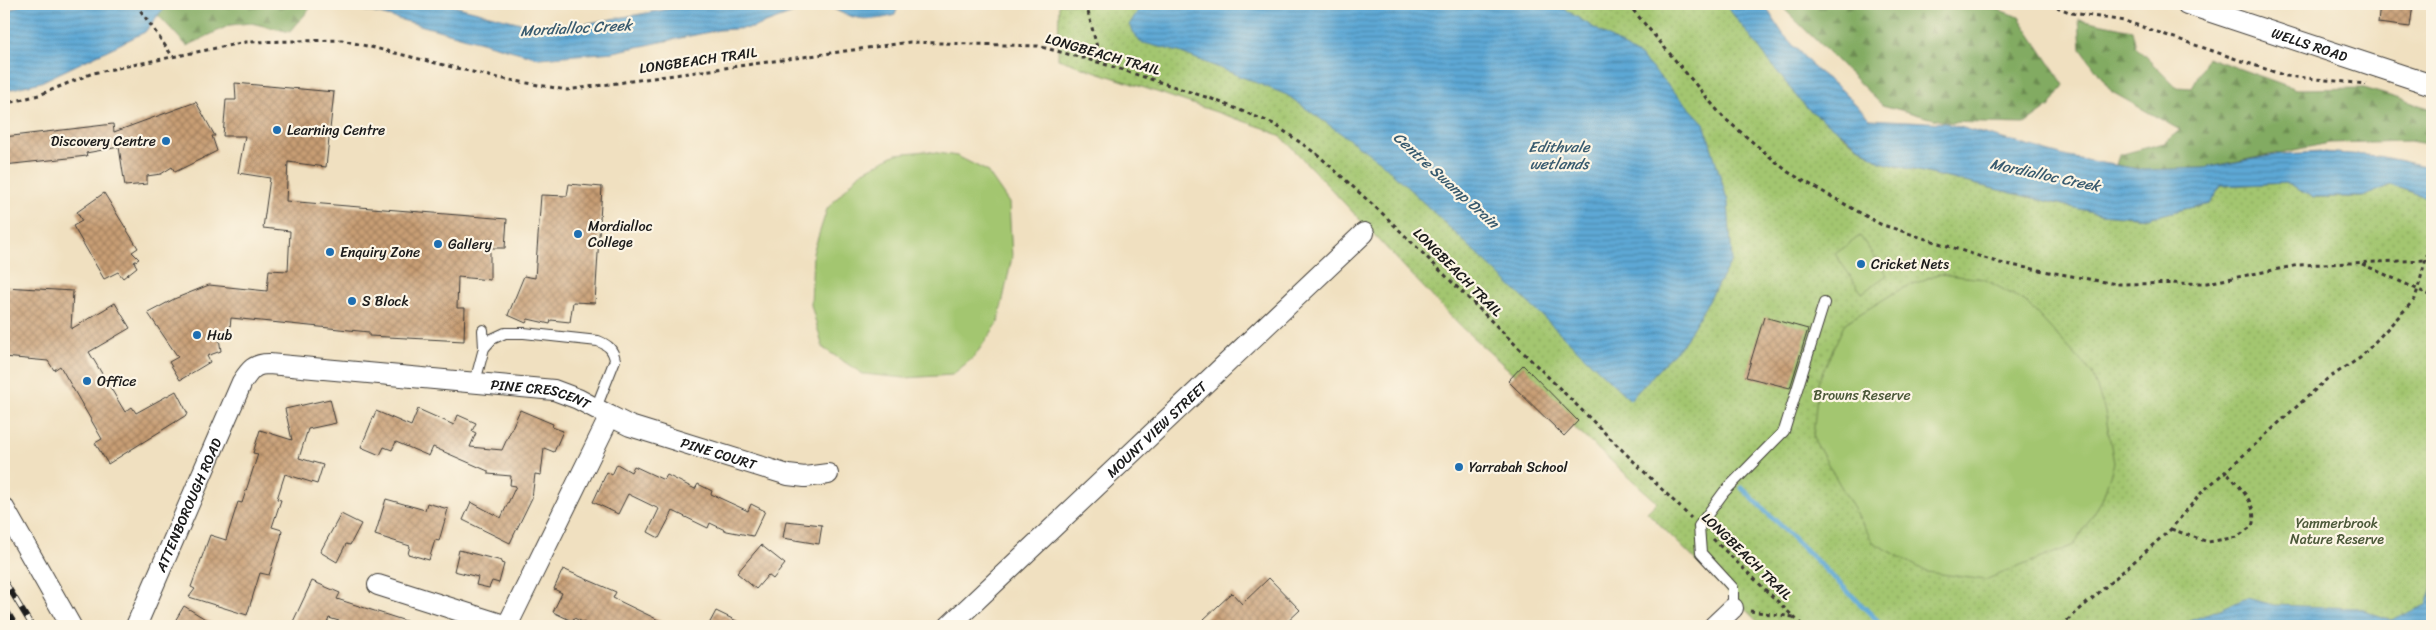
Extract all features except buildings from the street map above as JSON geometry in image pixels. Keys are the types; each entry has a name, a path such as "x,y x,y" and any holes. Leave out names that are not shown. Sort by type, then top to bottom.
{"street":[{"name":"WELLS ROAD","path":"2187,4 2242,13 2432,85"},
{"name":"MOUNT VIEW STREET","path":"949,626 1364,233"},
{"name":"PINE CRESCENT","path":"242,382 252,368 259,364 269,364 554,390 603,412"},
{"name":"ATTENBOROUGH ROAD","path":"136,626 242,382"},
{"name":"PINE COURT","path":"603,412 630,426 788,475 805,477 828,474"},
{"path":"378,585 507,626 603,412"},
{"path":"4,508 71,626"},
{"path":"1714,626 1733,608"}],"lane":[{"path":"1733,608 1733,588 1700,553 1700,530 1724,492 1784,431 1824,303"},
{"path":"475,382 484,348 483,330"},
{"path":"484,348 492,339 505,333 524,333 589,340 607,345 613,352 615,360 603,412"}],"path":[{"path":"136,4 173,57"},
{"path":"1086,4 1101,63"},
{"path":"1628,4 1723,117 1788,172 1880,224 2000,263 2116,284 2207,283 2299,265 2426,260 2432,262"},
{"path":"2049,4 2072,13 2125,22 2286,76 2373,84"},
{"name":"LONGBEACH TRAIL","path":"4,104 39,95 93,73 246,42 342,40 493,77 567,90 910,42 1038,46 1101,63 1212,99 1274,124 1318,155 1384,215 1700,530 1804,626"},
{"path":"2060,626 2171,529 2202,492 2328,378 2360,358 2415,299 2432,237"},
{"path":"2361,264 2432,296"},
{"path":"2171,529 2208,542 2237,537 2252,526 2254,511 2251,503 2226,471"},
{"path":"1733,608 1794,617"}],"green space":[{"path":"167,4 314,4 290,32 251,23 230,25 187,46 158,15"},
{"name":"Browns Reserve","path":"1059,4 1725,4 1746,30 1843,136 1880,162 2101,214 2147,218 2210,203 2221,186 2286,183 2312,197 2363,197 2390,185 2432,199 2432,626 1762,626 1647,512 1657,502 1460,326 1282,137 1264,128 1058,59"},
{"path":"1779,4 1982,4 2019,17 2064,85 2050,106 2025,124 1945,122 1882,105"},
{"path":"2079,19 2132,30 2136,47 2176,87 2192,88 2207,57 2296,89 2364,88 2432,109 2432,145 2410,141 2329,143 2204,168 2144,170 2116,165 2119,155 2164,143 2180,130 2112,92 2081,49"},
{"path":"925,151 957,156 987,171 1009,203 1012,257 998,323 974,357 952,375 905,378 863,374 823,348 811,305 813,253 827,209 860,173 896,154"},
{"name":"Cricket Nets","path":"1860,236 1887,275 1862,293 1835,254"},
{"path":"1938,274 1984,279 2026,302 2092,373 2105,412 2114,463 2102,500 2074,545 1985,580 1927,572 1873,542 1813,438 1818,382 1845,323 1899,290"}],"water":[{"path":"23,4 167,4 145,32 41,82 4,91 4,12"},
{"name":"Mordialloc Creek","path":"333,4 446,4 529,25 566,27 698,4 818,4 752,28 719,30 613,52 539,58 380,14"},
{"path":"826,4 899,4 895,15 868,19 850,16"},
{"name":"Edithvale wetlands","path":"1142,4 1556,4 1641,57 1704,123 1728,202 1732,260 1685,341 1630,400 1381,162 1287,95 1179,52 1140,42 1129,25"},
{"name":"Mordialloc Creek","path":"1725,4 1764,4 1783,34 1816,70 1842,90 1870,119 1945,123 2068,157 2144,170 2204,168 2281,154 2323,152 2378,156 2425,166 2432,164 2432,199 2390,185 2364,197 2312,197 2286,183 2221,186 2210,203 2148,218 2101,214 1880,162 1803,105"},
{"path":"2432,590 2432,626 2178,626 2247,598 2274,605 2358,608 2391,620 2427,605"}],"waterway":[{"path":"1742,488 1883,626"}],"railway":[{"path":"4,580 32,626"},
{"path":"4,606 16,626"}],"place":[{"name":"Learning Centre","path":"277,130"},
{"name":"Discovery Centre","path":"166,141"},
{"name":"Mordialloc College","path":"578,234"},
{"name":"Gallery","path":"438,244"},
{"name":"Enquiry Zone","path":"330,252"},
{"name":"Cricket Nets","path":"1861,264"},
{"name":"S Block","path":"352,301"},
{"name":"Hub","path":"197,335"},
{"name":"Office","path":"87,381"},
{"name":"Yarrabah School","path":"1459,467"}],"water label":[{"name":"Centre Swamp Drain","path":"1446,180"}],"park label":[{"name":"Yammerbrook Nature Reserve","path":"2337,532"}]}
